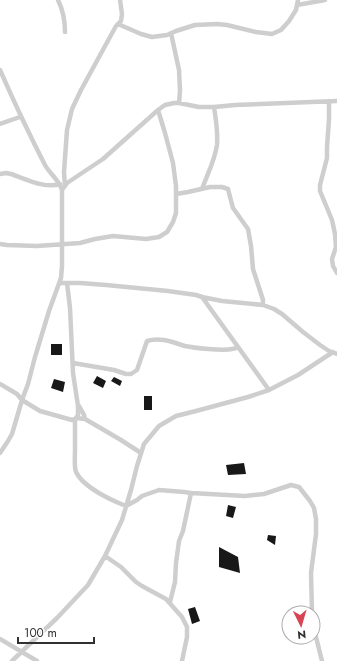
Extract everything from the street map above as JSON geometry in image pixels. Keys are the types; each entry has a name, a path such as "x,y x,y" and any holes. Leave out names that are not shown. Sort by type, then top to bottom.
{"street":[{"path":"58,0 65,21 65,32"},
{"path":"0,453 12,434 49,311 61,278 62,187 67,130 72,108 80,90 116,26 121,21 122,14 120,0"},
{"path":"118,24 152,37 167,35 194,25 217,24 272,34 281,30 289,21 296,10 297,3 325,0"},
{"path":"171,33 179,70 179,103"},
{"path":"0,70 20,117 47,169 62,187"},
{"path":"329,101 327,158 320,185 320,191 332,220 335,234 336,248 332,259 333,266 337,273"},
{"path":"0,174 11,174 44,185 62,187 103,159 165,105 179,103 199,107 214,107 337,101"},
{"path":"202,189 217,145 214,107"},
{"path":"0,244 37,246 80,243 113,236 146,239 159,237 167,232 176,213 174,163 158,110"},
{"path":"0,124 20,117"},
{"path":"176,194 210,187 222,187 228,189 233,208 248,229 253,269 263,300 263,305"},
{"path":"59,283 80,283 168,291 222,301 263,305 282,314 320,345 335,353"},
{"path":"67,283 70,308 73,373 78,406 78,415 76,419 75,463 76,470 80,478 87,485 108,499 126,506 142,496 159,490 245,496 264,494 291,485 299,488 312,504 316,519 316,534 311,573 312,605"},
{"path":"202,297 269,390"},
{"path":"73,363 131,374 137,370 145,345 147,341 151,339 160,339 187,346 218,350 232,350 238,347"},
{"path":"12,661 57,618 88,585 105,556 122,520 144,444 159,426 176,416 269,390 335,353"},
{"path":"0,384 17,394 22,400 40,412 72,420 85,419 141,453"},
{"path":"78,406 85,419"},
{"path":"170,602 175,582 179,541 183,531 191,493"},
{"path":"105,556 122,567 136,582 166,598 182,616 187,627 187,637 182,661"},
{"path":"0,639 37,661"},
{"path":"318,645 322,661"}],"building":[{"path":"51,344 62,344 62,355 51,355"},
{"path":"97,376 106,381 103,388 93,383"},
{"path":"114,377 122,381 120,386 111,381"},
{"path":"54,379 65,382 63,392 51,388"},
{"path":"144,396 152,396 152,410 144,410"},
{"path":"244,463 246,474 228,475 226,465"},
{"path":"228,505 236,507 233,518 226,516"},
{"path":"268,535 276,536 275,545 267,540"},
{"path":"219,547 238,557 240,573 219,567"},
{"path":"195,607 200,621 192,624 188,609"}]}
